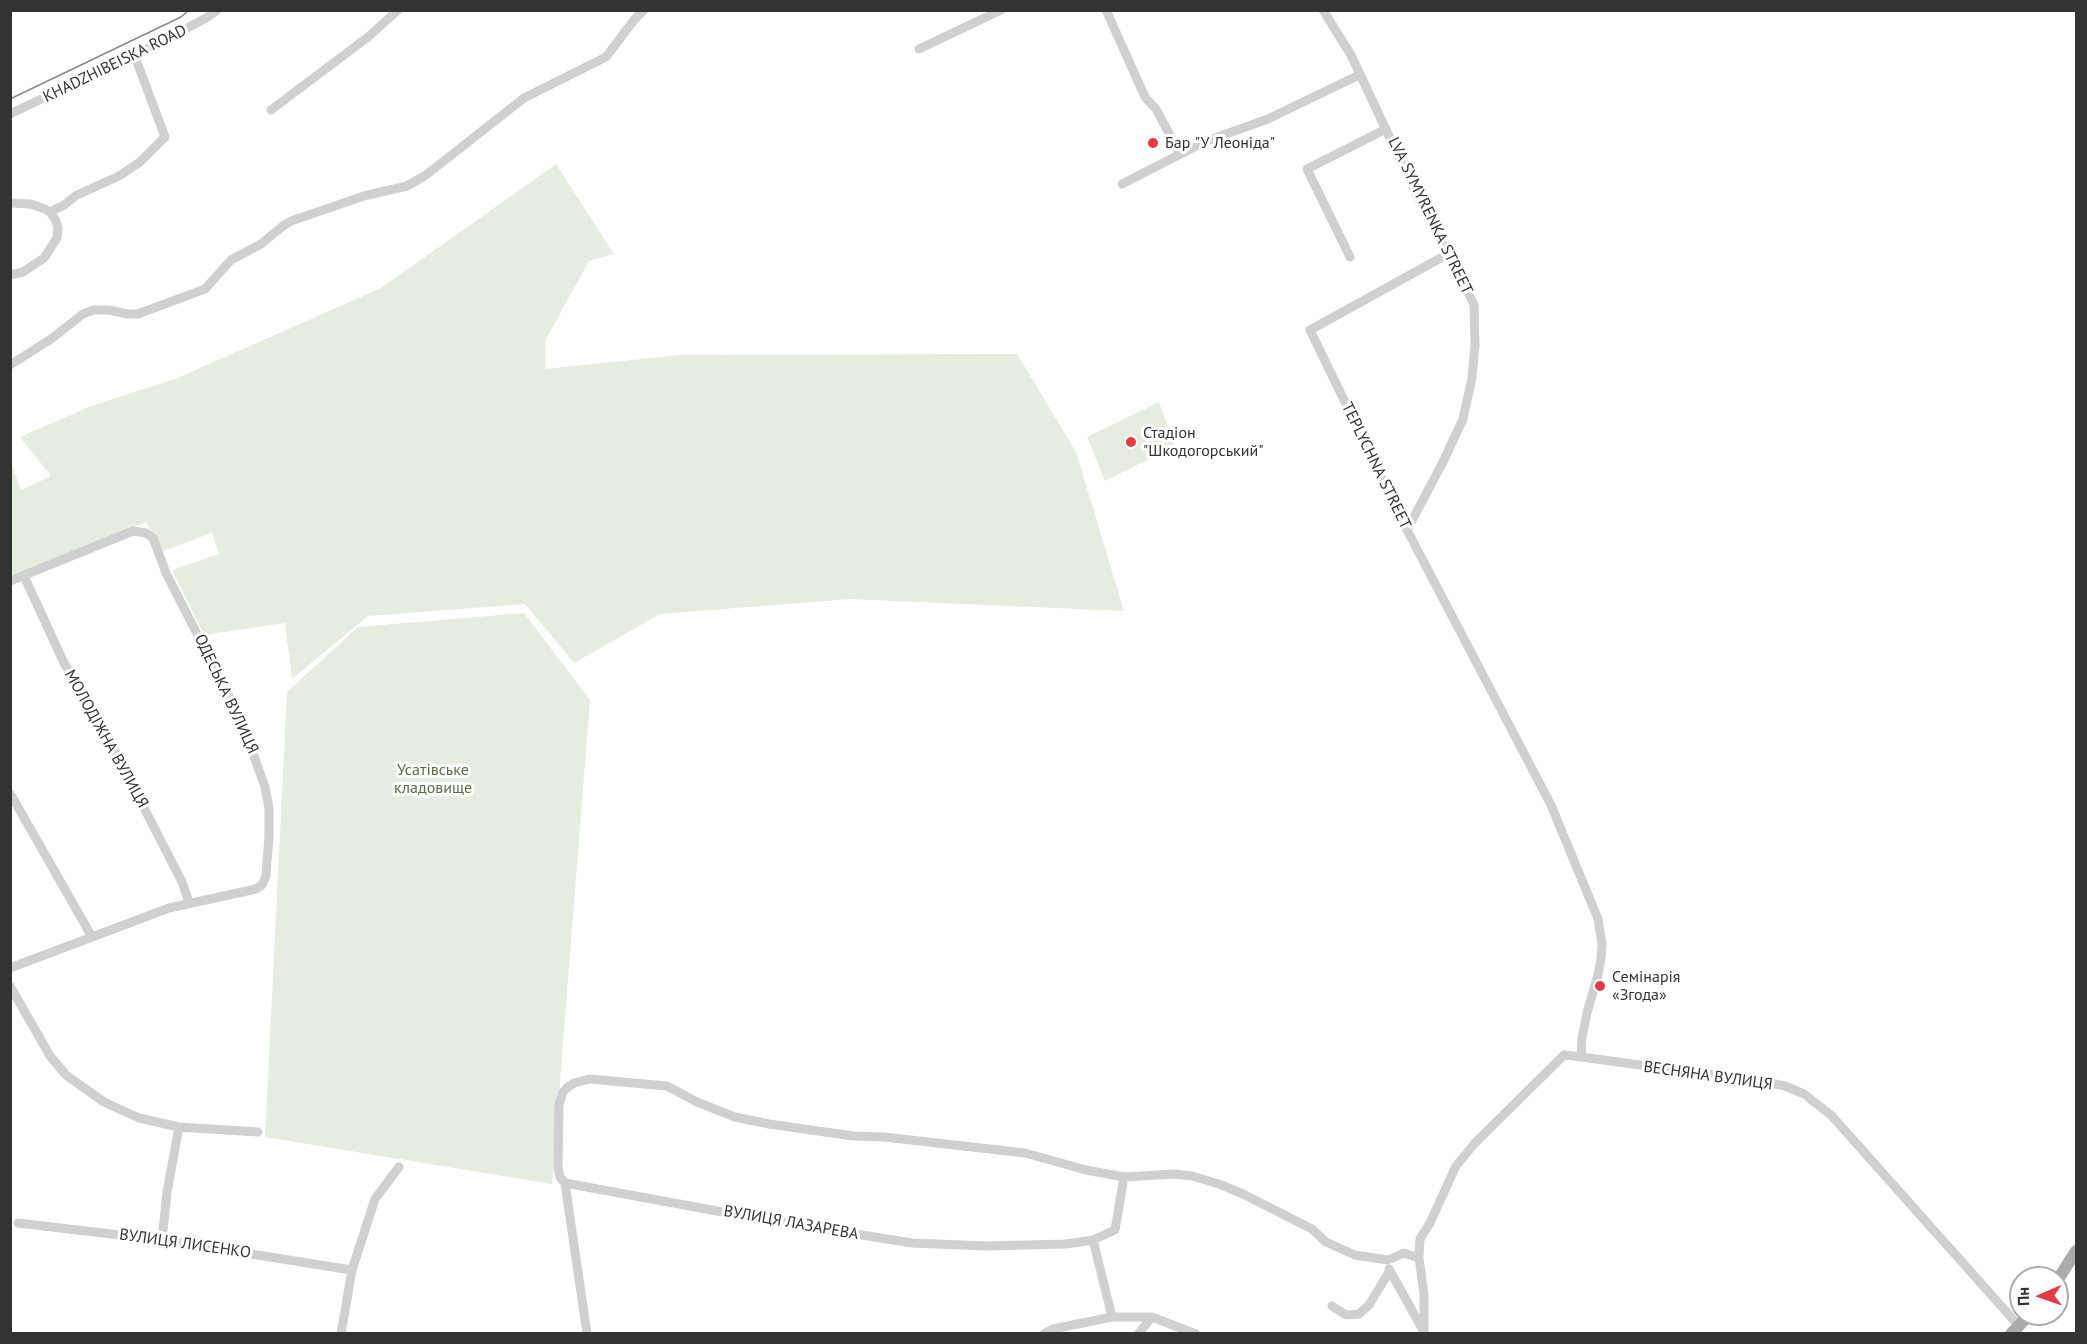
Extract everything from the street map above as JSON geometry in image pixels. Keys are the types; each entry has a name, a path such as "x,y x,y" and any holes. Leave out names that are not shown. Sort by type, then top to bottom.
{"main road":[{"path":"2066,1266 2076,1251"}],"street":[{"name":"KHADZHIBEISKA ROAD","path":"10,114 172,36 217,10"},
{"path":"271,110 341,55 369,37 398,10"},
{"path":"10,365 51,339 83,314 94,310 108,310 128,315 138,314 205,289 231,260 261,244 291,221 346,202 408,186 426,175 524,98 606,57 644,10"},
{"path":"919,49 1001,10"},
{"path":"1106,10 1145,98 1156,110 1179,154"},
{"name":"LVA SYMYRENKA STREET","path":"1323,10 1351,56 1417,196 1474,305 1475,345 1472,378 1462,419 1443,462 1407,530"},
{"path":"50,212 77,195 119,176 140,162 165,137 134,54"},
{"path":"1122,184 1204,142 1268,119 1359,75"},
{"path":"1350,257 1307,169 1386,129"},
{"path":"10,203 38,206 50,212 58,228 57,238 44,258 23,272 10,275"},
{"name":"TEPLYCHNA STREET","path":"1448,254 1310,330 1407,530 1541,785 1598,920 1602,944 1598,975 1582,1038 1581,1057"},
{"name":"ОДЕСЬКА ВУЛИЦЯ","path":"24,576 137,531 146,532 153,538 165,573 241,720 265,787 269,808 266,876 262,885 256,889 232,895 189,902"},
{"path":"10,581 24,576"},
{"name":"МОЛОДІЖНА ВУЛИЦЯ","path":"24,576 64,663 96,714 182,882 189,902"},
{"path":"10,793 92,937"},
{"path":"10,968 189,902"},
{"path":"10,986 50,1056 66,1075 104,1102 140,1118 179,1127 258,1132"},
{"path":"586,1334 565,1183 560,1177 558,1168 559,1105 563,1092 574,1083 590,1078 667,1086 697,1102 735,1117 769,1124 853,1136 884,1137 1025,1153 1086,1170 1124,1177 1174,1173 1219,1184 1312,1229 1326,1242 1339,1249 1355,1255 1388,1260 1404,1253 1420,1239 1430,1223 1456,1166 1475,1143 1564,1055 1581,1057"},
{"name":"ВЕСНЯНА ВУЛИЦЯ","path":"1581,1057 1765,1082 1785,1086 1804,1094 1831,1115 2015,1330"},
{"path":"162,1240 167,1192 179,1127"},
{"path":"341,1334 352,1270 375,1199 399,1167"},
{"name":"ВУЛИЦЯ ЛАЗАРЕВА","path":"565,1183 755,1218 912,1243 987,1246 1066,1244 1093,1240 1115,1230 1124,1177"},
{"name":"ВУЛИЦЯ ЛИСЕНКО","path":"18,1223 162,1240 352,1270"},
{"path":"1420,1239 1419,1258 1424,1294 1424,1333"},
{"path":"1093,1240 1112,1317"},
{"path":"1404,1253 1419,1258"},
{"path":"1388,1260 1389,1272 1424,1333"},
{"path":"1332,1306 1346,1315 1359,1314 1369,1305 1389,1272"},
{"path":"1044,1334 1053,1329 1112,1317 1152,1317 1196,1334"},
{"path":"1138,1334 1152,1317"}],"green space":[{"path":"556,164 614,254 589,261 545,341 545,369 681,355 1017,354 1076,452 1124,611 850,599 660,614 574,663 525,604 368,616 292,679 285,623 204,635 172,570 219,554 212,533 163,551 146,522 11,578 10,459 21,490 51,476 20,437 91,406 175,379 381,288"},
{"name":"Стадіон \"Шкодогорський\"","path":"1159,402 1175,446 1105,481 1087,437"},
{"name":"Усатівське кладовище","path":"524,613 590,700 552,1184 265,1137 287,692 358,627"}],"tram line":[{"path":"10,99 181,17 189,10"}],"place":[{"name":"Бар \"У Леоніда\"","path":"1153,143"},
{"name":"Стадіон \"Шкодогорський\"","path":"1131,442"},
{"name":"Семінарія «Згода»","path":"1600,986"}]}
